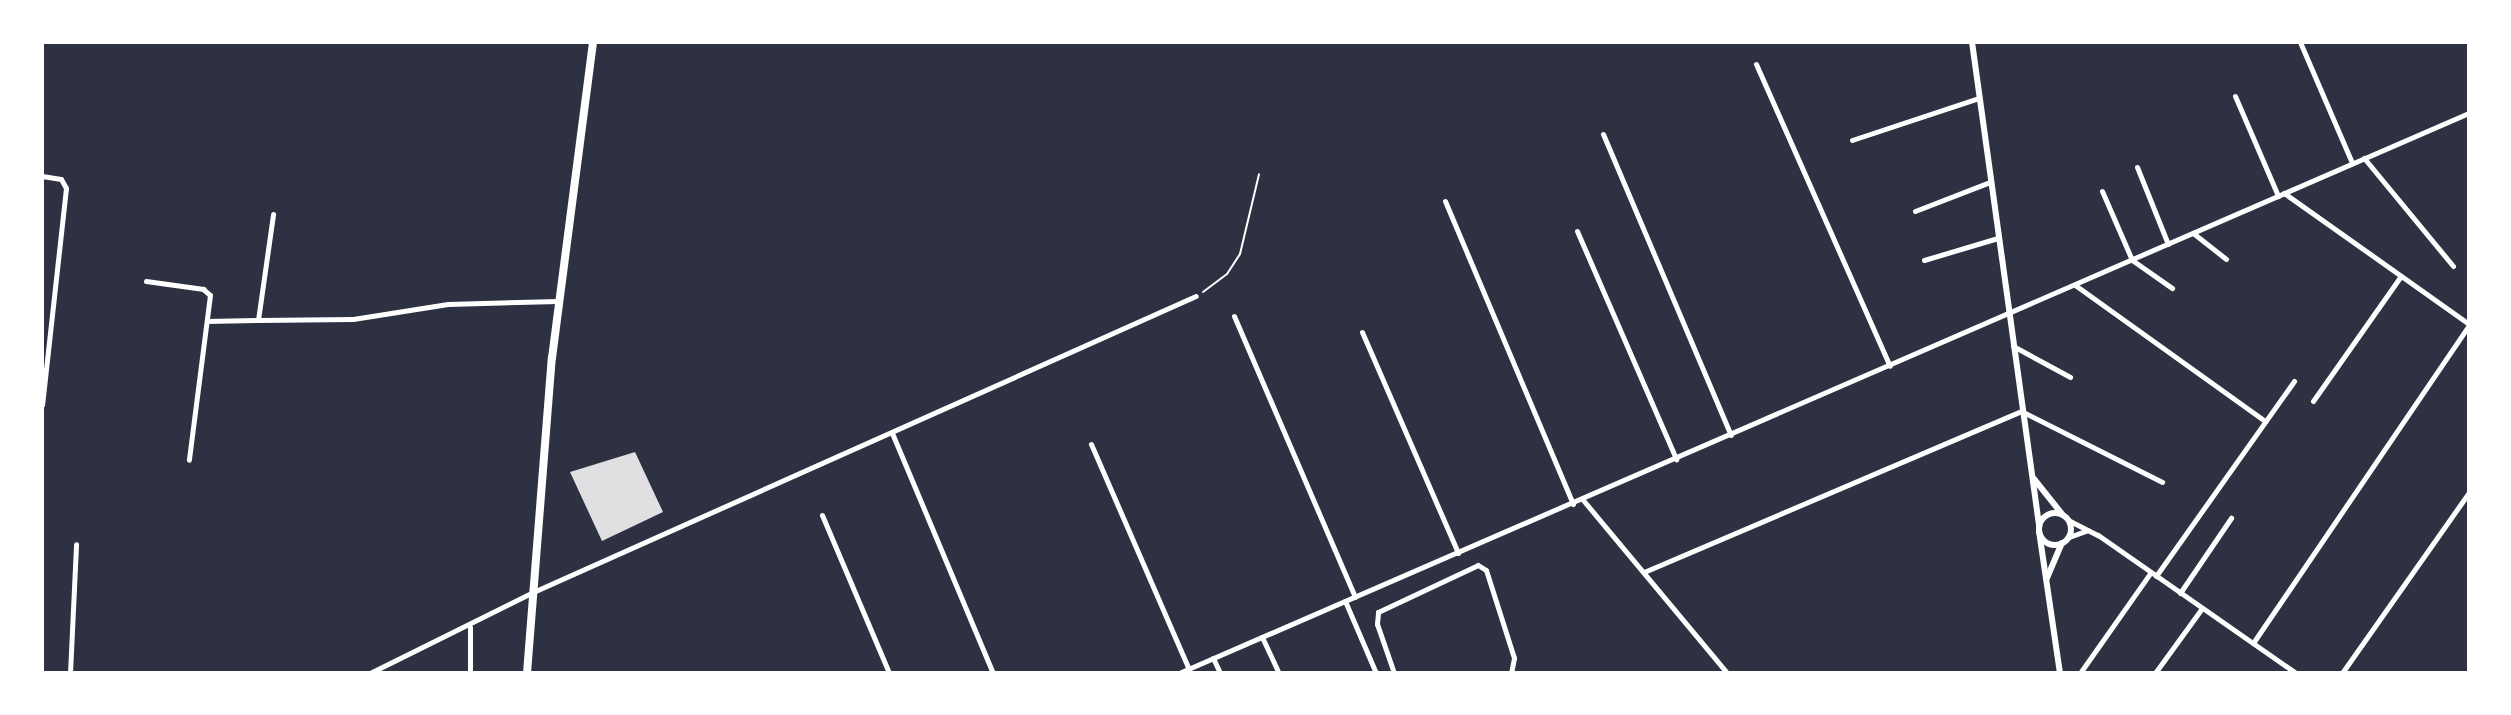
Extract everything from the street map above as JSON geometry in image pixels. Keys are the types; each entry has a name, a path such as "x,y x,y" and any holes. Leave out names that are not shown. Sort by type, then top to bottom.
{"main road":[{"path":"527,673 531,593 558,301 593,42"}],"street":[{"path":"1972,42 2058,673"},
{"path":"2300,42 2352,163"},
{"path":"1756,64 1890,366"},
{"path":"2235,96 2281,195 2469,325 2253,643"},
{"path":"1853,140 1979,98"},
{"path":"1179,673 1583,500 2469,113"},
{"path":"1603,135 1731,435"},
{"path":"2364,158 2453,266"},
{"path":"2137,167 2168,244"},
{"path":"42,176 61,179 66,188 42,405"},
{"path":"1915,211 1990,182"},
{"path":"2102,191 2132,260 2172,288"},
{"path":"1445,201 1573,504"},
{"path":"258,320 273,214"},
{"path":"1577,231 1676,459"},
{"path":"2193,233 2226,258"},
{"path":"1924,260 1998,238"},
{"path":"2313,401 2400,277"},
{"path":"146,281 206,290 210,298 189,460"},
{"path":"2075,285 2265,421"},
{"path":"370,673 470,627 531,593 1196,296"},
{"path":"208,321 353,319 452,304 558,301"},
{"path":"1234,316 1355,597"},
{"path":"1362,332 1458,553"},
{"path":"2013,346 2070,377"},
{"path":"2080,673 2294,381"},
{"path":"1644,572 2021,411 2162,482"},
{"path":"892,433 993,673"},
{"path":"1091,444 1189,668"},
{"path":"2033,478 2066,517 2295,673"},
{"path":"2342,673 2469,492"},
{"path":"1583,500 1727,673"},
{"path":"822,514 889,673"},
{"path":"2039,529 2048,514 2066,517"},
{"path":"2066,517 2069,537"},
{"path":"2180,593 2231,518"},
{"path":"2039,529 2048,543 2062,543"},
{"path":"2045,583 2062,543 2069,537 2088,530"},
{"path":"70,673 76,544"},
{"path":"1394,673 1377,624 1378,612 1478,565 1486,570 1514,658 1511,673"},
{"path":"1345,601 1376,673"},
{"path":"2155,673 2202,608"},
{"path":"470,627 470,673"},
{"path":"1262,637 1279,673"},
{"path":"1213,658 1220,673"},
{"path":"2280,673 2285,666"}],"path":[{"path":"1196,296 1235,265 1259,174"}],"building":[{"path":"635,452 663,512 602,541 570,472"}]}
